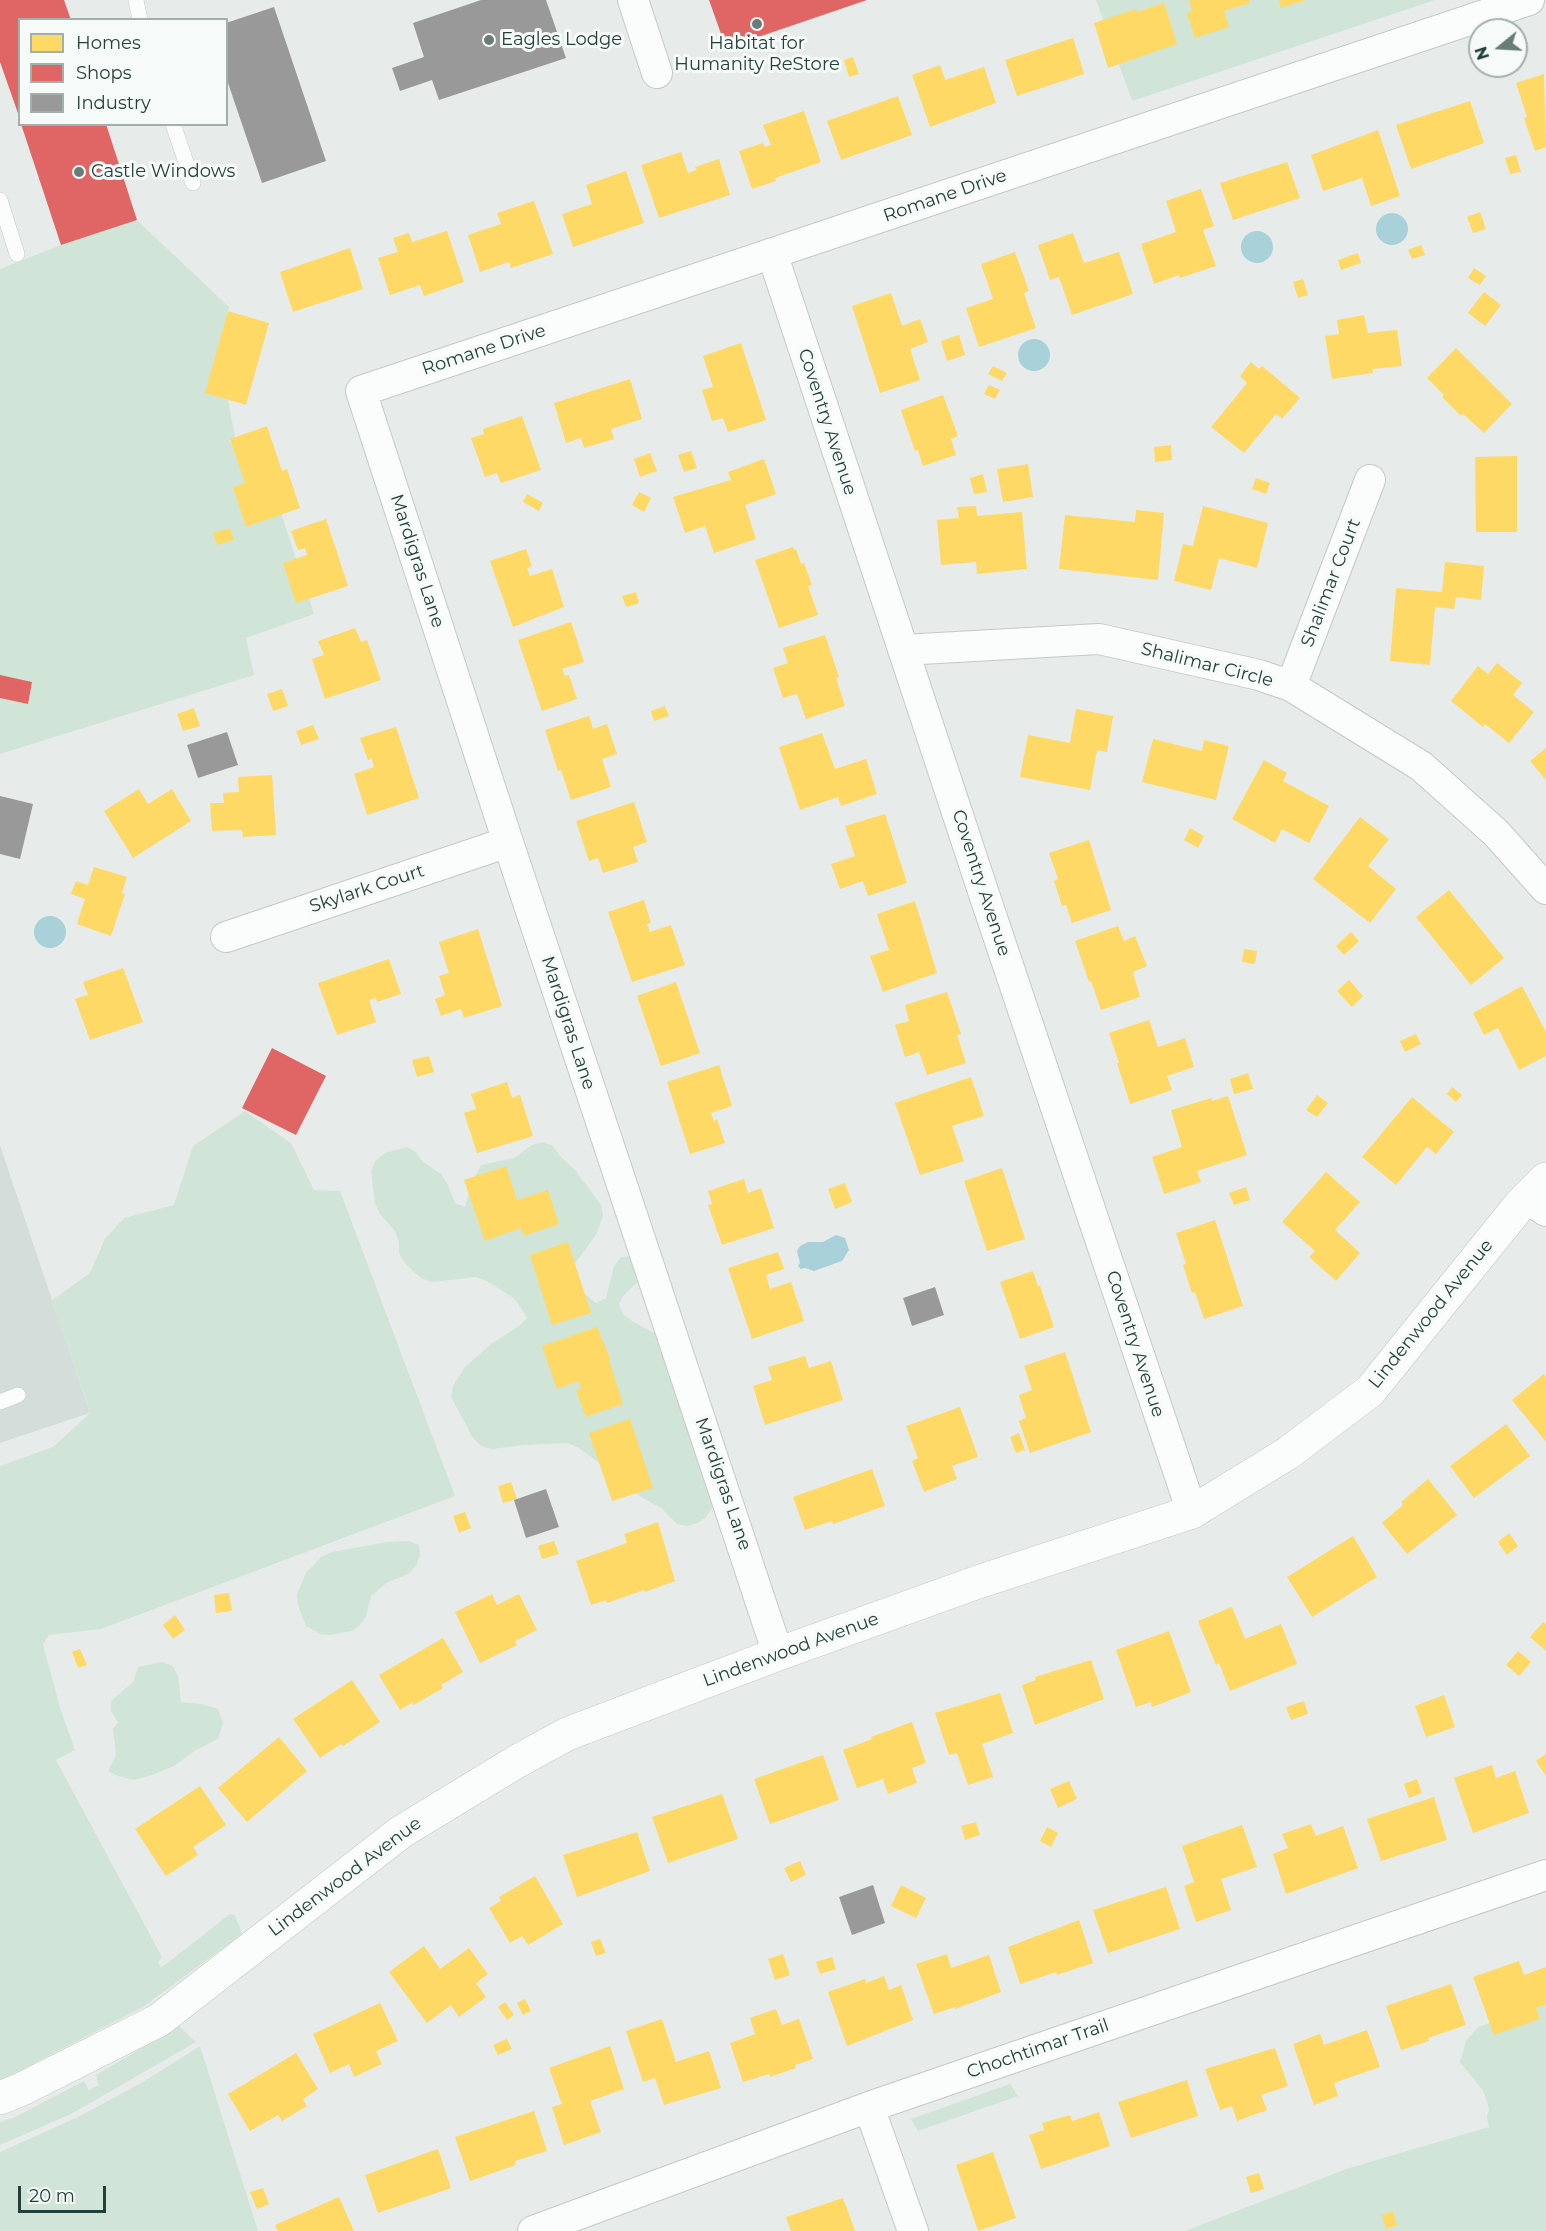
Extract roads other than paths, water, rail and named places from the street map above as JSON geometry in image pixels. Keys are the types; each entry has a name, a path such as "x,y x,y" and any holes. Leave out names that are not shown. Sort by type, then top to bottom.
{"street":[{"path":"633,0 657,73"},
{"name":"Romane Drive","path":"361,391 1529,0"},
{"name":"Coventry Avenue","path":"772,253 1175,1467 1192,1512"},
{"name":"Mardigras Lane","path":"361,391 508,842 778,1654"},
{"name":"Shalimar Court","path":"1291,686 1370,480"},
{"name":"Shalimar Circle","path":"903,650 1099,639 1259,675 1291,686 1421,766 1496,833 1546,889"},
{"name":"Skylark Court","path":"226,937 508,842"},
{"name":"Lindenwood Avenue","path":"0,2098 159,2020 401,1832 567,1734 636,1706 978,1582 1192,1512 1288,1454 1370,1391 1540,1196"},
{"name":"Chochtimar Trail","path":"533,2231 869,2107 1546,1875"},
{"path":"869,2107 913,2231"}],"lane":[{"path":"136,0 140,18"},
{"path":"174,126 193,183"},
{"path":"0,200 17,254"},
{"path":"0,1402 18,1395"}],"water":[{"path":"1392,213 1403,218 1408,229 1403,240 1392,245 1381,240 1376,229 1381,218"},
{"path":"1257,231 1268,236 1273,247 1268,258 1257,263 1246,258 1241,247 1246,236"},
{"path":"1034,339 1045,344 1050,355 1045,366 1034,371 1023,366 1018,355 1023,344"},
{"path":"50,916 61,921 66,932 61,943 50,948 39,943 34,932 39,921"},
{"path":"836,1235 845,1238 849,1250 842,1261 814,1271 801,1269 798,1266 800,1263 797,1251 800,1246 808,1242 823,1242"}],"place":[{"name":"Habitat for Humanity ReStore","path":"757,24"},
{"name":"Eagles Lodge","path":"489,40"},
{"name":"Castle Windows","path":"79,172"}]}
